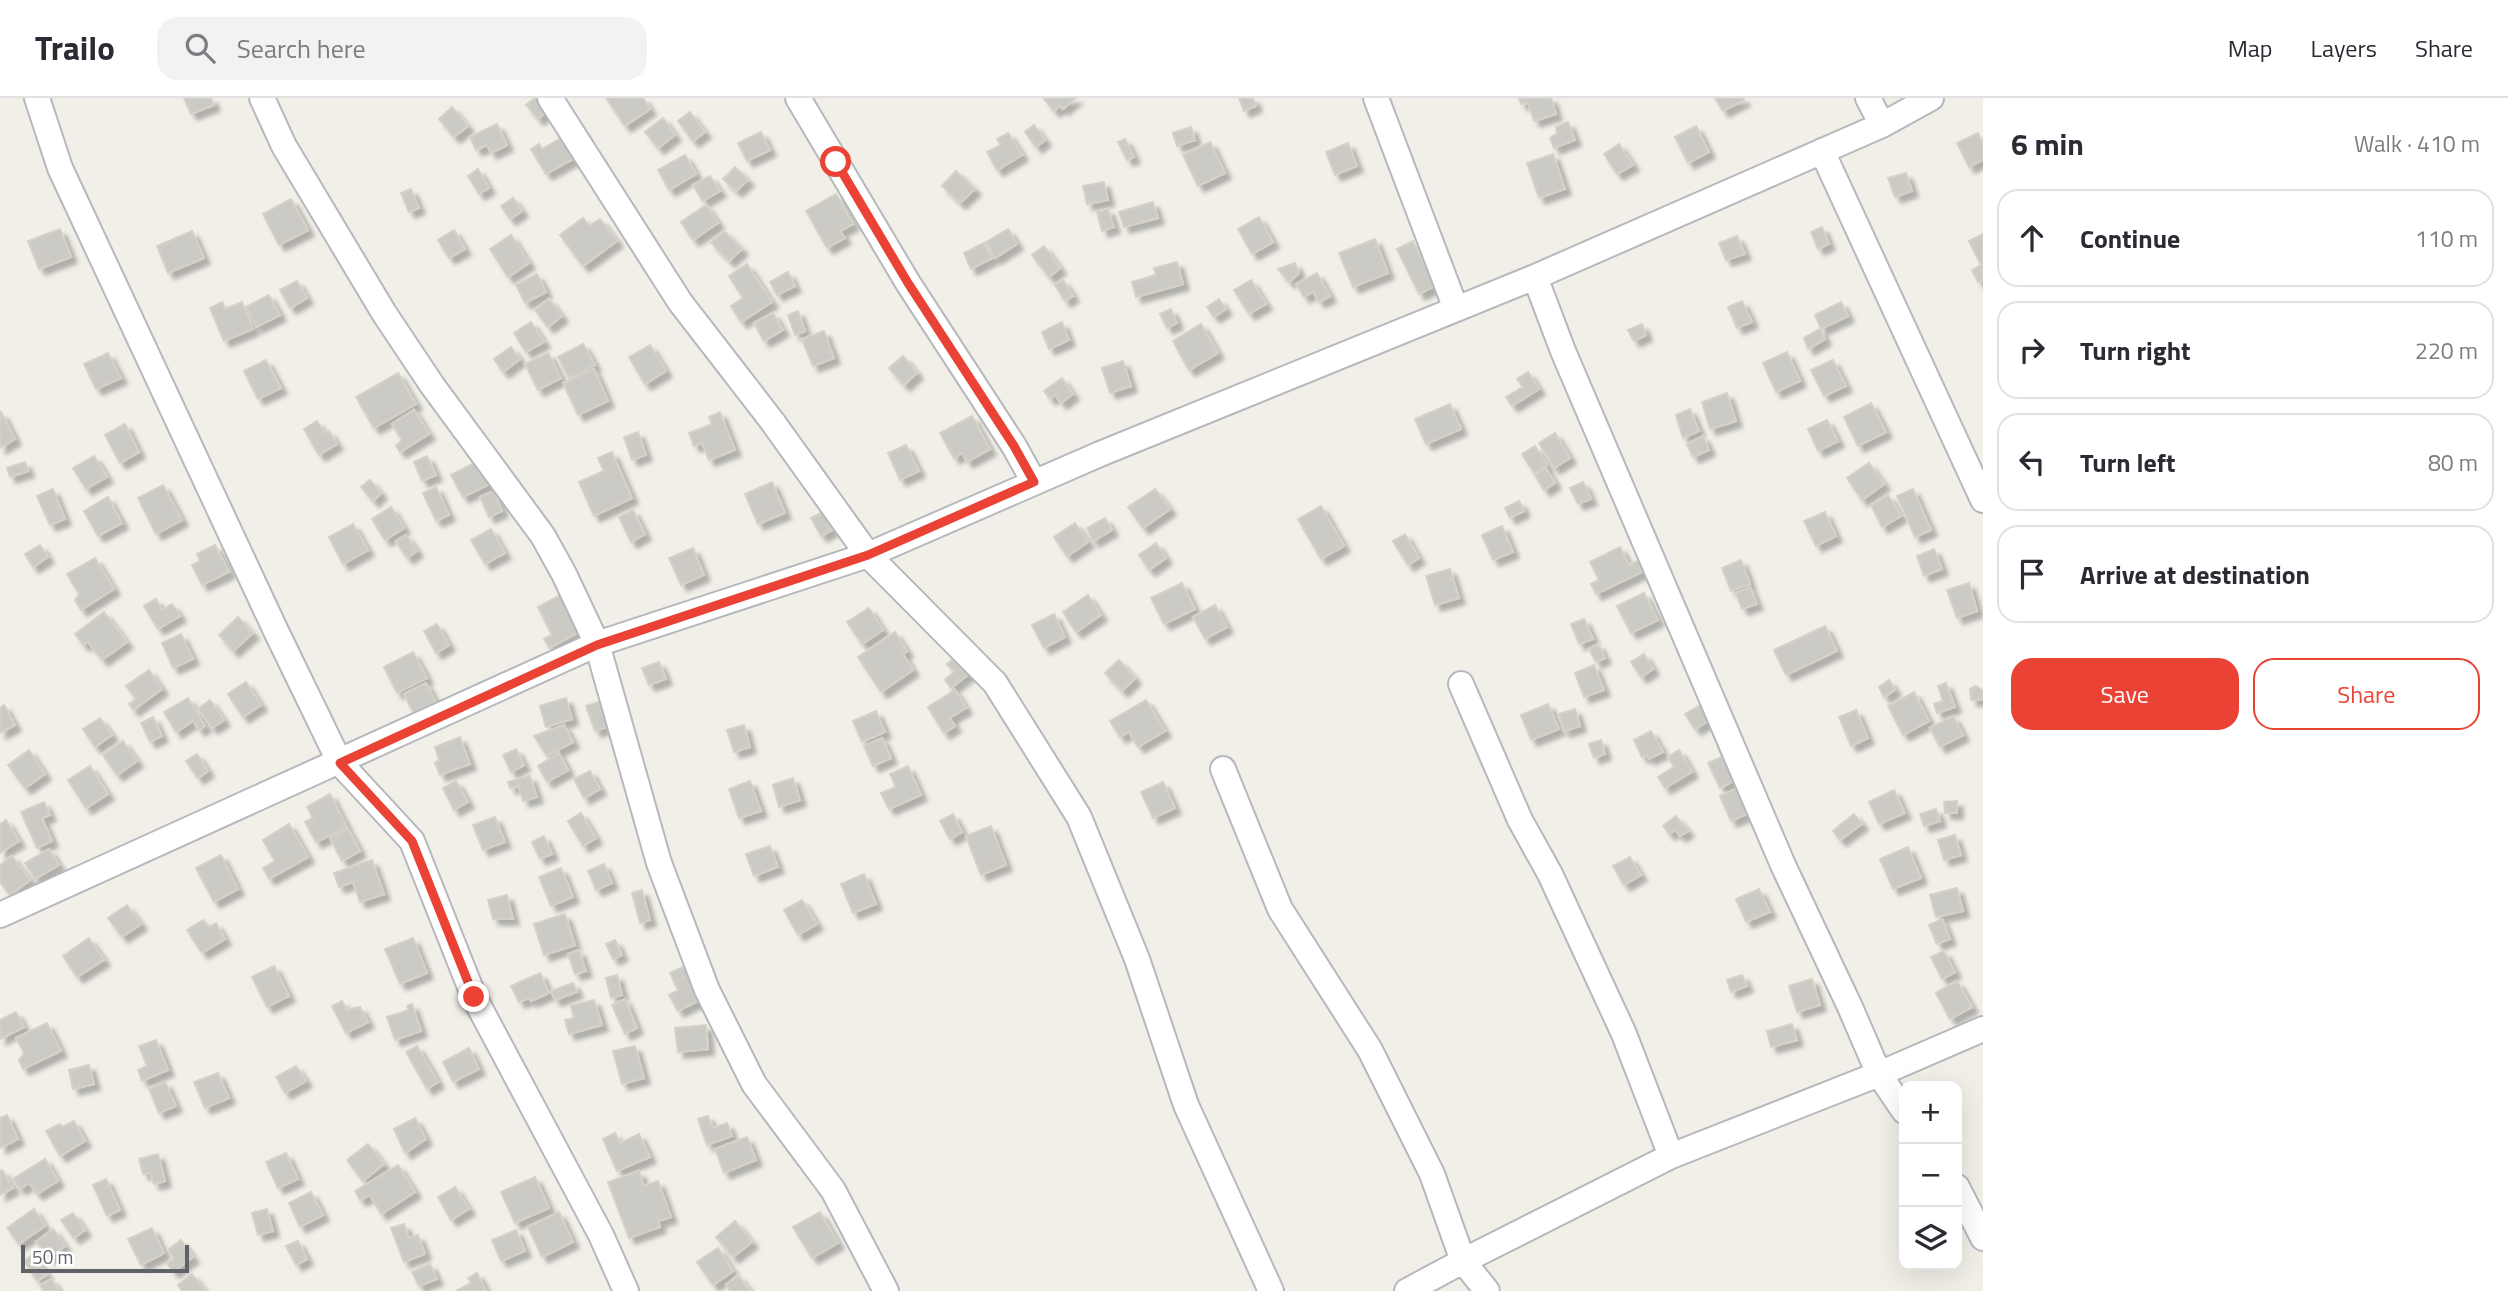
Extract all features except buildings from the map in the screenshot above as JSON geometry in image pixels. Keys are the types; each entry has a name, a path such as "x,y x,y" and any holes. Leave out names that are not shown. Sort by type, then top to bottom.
{"street":[{"path":"37,98 66,180 340,763 412,841 474,997 601,1236 626,1291"},
{"path":"262,98 284,146 384,313 432,385 543,536 564,574 597,645 659,863 707,990 754,1084 833,1190 886,1291"},
{"path":"550,98 680,302 772,421 868,555 995,683 1079,817 1137,959 1186,1105 1271,1291"},
{"path":"798,98 908,283 1014,446 1034,482"},
{"path":"1376,98 1457,309"},
{"path":"1868,98 1882,125"},
{"path":"0,915 597,645 868,555 1034,482 1535,276 1882,125 1931,98"},
{"path":"1822,151 1983,500"},
{"path":"1535,276 1563,351 1761,816 1879,1074 1899,1104"},
{"path":"1461,684 1520,820 1550,874 1624,1034 1671,1156"},
{"path":"1223,769 1280,909 1370,1050 1432,1174 1462,1261 1487,1291"},
{"path":"1407,1291 1671,1156 1983,1030"},
{"path":"1962,1197 1983,1238"}],"route":[{"path":"474,997 412,841 340,763 597,645 868,555 1034,482 1014,446 908,283 836,162"}]}
